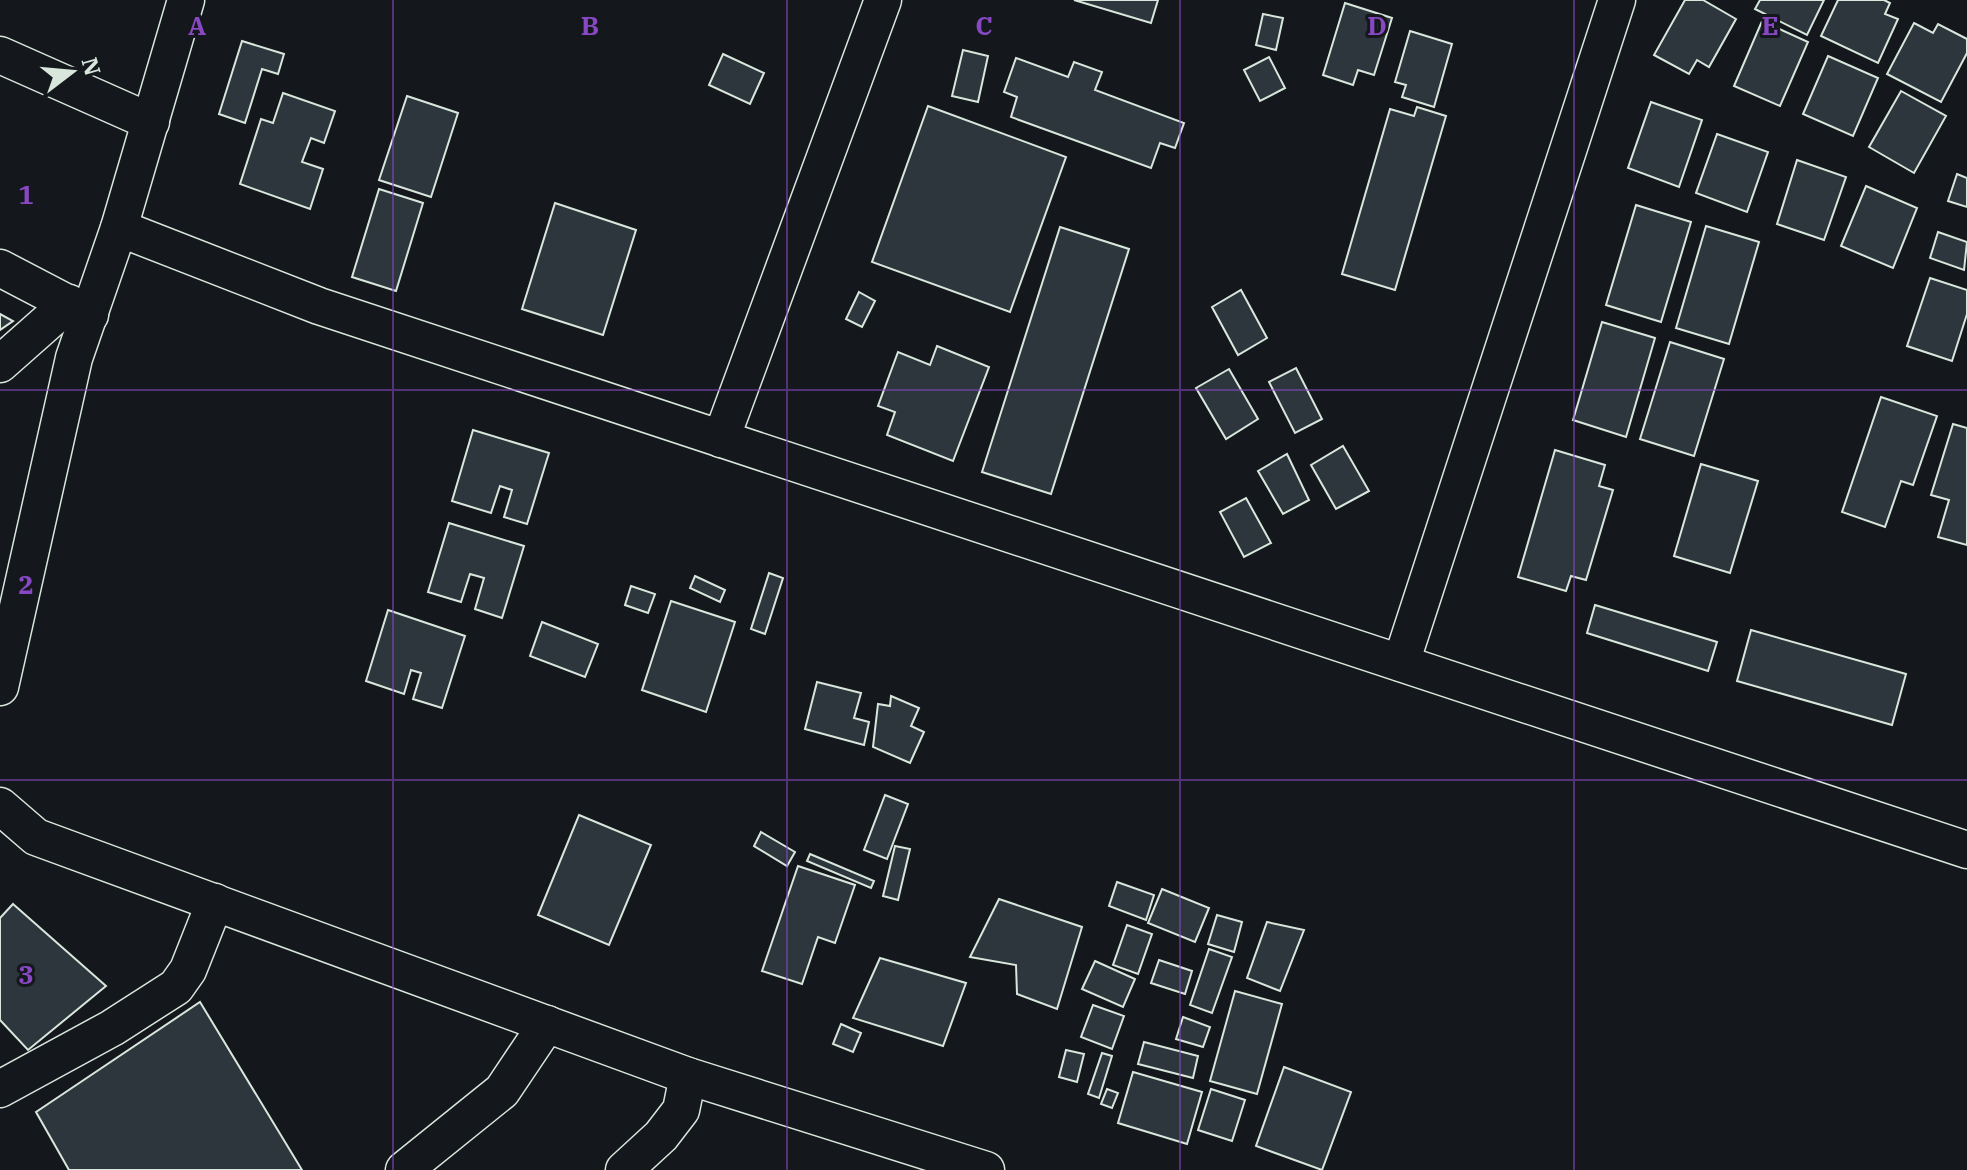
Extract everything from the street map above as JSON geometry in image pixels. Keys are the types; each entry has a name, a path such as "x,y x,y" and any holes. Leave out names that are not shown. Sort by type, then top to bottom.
{"street":[{"path":"0,687 74,358 79,309 119,228 186,0"},
{"path":"721,439 883,0"},
{"path":"1401,663 1617,0"},
{"path":"0,55 151,122"},
{"path":"119,228 319,306 1967,850"},
{"path":"0,268 79,309"},
{"path":"0,364 79,309"},
{"path":"0,806 36,837 924,1161 986,1170"},
{"path":"0,1089 112,1028 176,987 188,970 215,902"},
{"path":"404,1170 502,1091 547,1024"},
{"path":"624,1170 661,1136 681,1110 688,1076"}],"building":[{"path":"1074,0 1158,0 1151,23"},
{"path":"1685,0 1703,0 1736,19 1709,67 1697,60 1689,74 1654,55"},
{"path":"1760,0 1824,0 1807,35 1755,9"},
{"path":"1838,0 1884,0 1890,3 1885,14 1898,19 1878,63 1821,36"},
{"path":"1345,3 1392,18 1374,75 1358,70 1353,85 1323,75"},
{"path":"1263,14 1283,18 1276,50 1256,45"},
{"path":"1762,21 1808,42 1780,106 1734,86"},
{"path":"1914,23 1933,33 1938,24 1967,39 1967,53 1941,102 1887,74"},
{"path":"1410,31 1452,44 1434,107 1402,97 1406,85 1395,82"},
{"path":"242,41 284,54 278,74 262,69 245,123 219,114"},
{"path":"963,50 988,56 978,102 952,96"},
{"path":"723,54 764,73 750,104 709,85"},
{"path":"1828,56 1878,78 1853,136 1803,114"},
{"path":"1269,57 1285,88 1260,101 1244,70"},
{"path":"1016,58 1068,77 1074,62 1102,72 1095,90 1184,123 1175,148 1160,143 1151,168 1011,117 1017,97 1004,92"},
{"path":"1901,91 1946,116 1914,173 1869,147"},
{"path":"283,93 335,111 324,143 311,138 302,162 323,169 310,209 240,184 261,119 273,123"},
{"path":"407,96 458,113 431,197 379,180"},
{"path":"1651,102 1702,120 1679,187 1628,168"},
{"path":"928,106 1066,157 1010,312 872,262"},
{"path":"1417,107 1446,116 1395,290 1342,274 1390,109 1414,116"},
{"path":"1717,134 1768,152 1747,212 1696,193"},
{"path":"1797,160 1846,177 1824,240 1777,224"},
{"path":"1957,174 1967,178 1967,207 1948,201"},
{"path":"1866,186 1917,208 1893,268 1841,246"},
{"path":"379,189 423,203 396,291 352,277"},
{"path":"555,203 636,230 603,335 522,309"},
{"path":"1636,205 1691,222 1661,322 1606,305"},
{"path":"1706,226 1759,242 1729,344 1676,328"},
{"path":"1060,227 1129,249 1051,494 982,472"},
{"path":"1938,232 1967,242 1964,270 1930,258"},
{"path":"1930,278 1967,290 1967,314 1952,361 1907,346"},
{"path":"1241,290 1267,338 1238,355 1212,307"},
{"path":"859,292 875,301 862,327 846,319"},
{"path":"0,314 13,321 0,330"},
{"path":"1602,322 1655,338 1626,437 1573,420"},
{"path":"1670,342 1724,359 1694,456 1640,439"},
{"path":"937,346 989,367 953,461 887,435 895,412 878,406 898,352 930,365"},
{"path":"1296,368 1322,419 1295,433 1269,382"},
{"path":"1229,369 1258,419 1226,439 1196,388"},
{"path":"1881,397 1937,416 1913,485 1901,481 1885,527 1842,512"},
{"path":"1953,424 1967,428 1967,545 1938,537 1949,500 1931,495"},
{"path":"473,430 549,453 527,524 504,517 512,490 500,486 491,513 452,501"},
{"path":"1343,446 1369,491 1336,509 1311,465"},
{"path":"1555,450 1605,465 1599,486 1613,490 1586,580 1571,576 1566,591 1518,577"},
{"path":"1287,454 1309,500 1283,514 1258,471"},
{"path":"1701,464 1758,481 1730,573 1674,556"},
{"path":"1246,498 1271,543 1244,557 1220,512"},
{"path":"449,523 524,546 502,618 475,609 484,578 470,574 461,602 428,592"},
{"path":"769,573 783,578 765,634 751,629"},
{"path":"695,576 725,590 720,602 690,588"},
{"path":"631,586 655,594 648,613 625,605"},
{"path":"671,601 735,622 706,712 642,690"},
{"path":"1595,605 1717,642 1708,671 1587,633"},
{"path":"388,610 465,636 442,708 413,699 421,673 411,670 404,694 366,681"},
{"path":"542,622 598,644 585,677 530,656"},
{"path":"1751,630 1906,674 1892,725 1737,681"},
{"path":"817,682 861,693 854,718 869,722 864,745 805,729"},
{"path":"891,696 919,708 911,726 924,732 910,763 873,747 878,704 890,706"},
{"path":"885,795 908,804 887,859 864,850"},
{"path":"579,815 651,845 609,945 538,915"},
{"path":"761,832 795,852 787,866 754,846"},
{"path":"895,846 910,849 898,900 883,896"},
{"path":"810,854 874,881 871,888 807,861"},
{"path":"798,866 855,885 835,943 818,937 802,984 762,971"},
{"path":"1117,882 1154,895 1146,920 1109,906"},
{"path":"1162,889 1209,908 1195,942 1148,923"},
{"path":"999,899 1082,927 1057,1009 1017,994 1016,965 970,957"},
{"path":"13,904 106,986 28,1050 0,1020 0,918"},
{"path":"1217,915 1242,922 1234,952 1208,944"},
{"path":"1267,922 1304,930 1280,991 1247,978"},
{"path":"1127,925 1152,934 1138,974 1113,965"},
{"path":"1209,949 1232,957 1212,1013 1190,1005"},
{"path":"880,958 966,983 943,1046 853,1018"},
{"path":"1159,960 1192,971 1185,994 1151,983"},
{"path":"1095,961 1135,979 1123,1007 1082,989"},
{"path":"1235,991 1282,1004 1257,1094 1210,1081"},
{"path":"200,1002 302,1170 69,1170 36,1112"},
{"path":"1093,1005 1124,1016 1112,1049 1081,1037"},
{"path":"1183,1017 1210,1027 1203,1047 1176,1039"},
{"path":"841,1024 861,1033 853,1052 833,1044"},
{"path":"1144,1042 1198,1056 1193,1078 1138,1064"},
{"path":"1066,1050 1084,1054 1077,1082 1059,1077"},
{"path":"1102,1053 1112,1056 1099,1098 1088,1094"},
{"path":"1284,1067 1351,1092 1322,1170 1256,1146"},
{"path":"1133,1072 1202,1092 1187,1144 1118,1123"},
{"path":"1107,1089 1118,1093 1112,1108 1101,1104"},
{"path":"1211,1089 1245,1100 1232,1141 1198,1130"}]}
